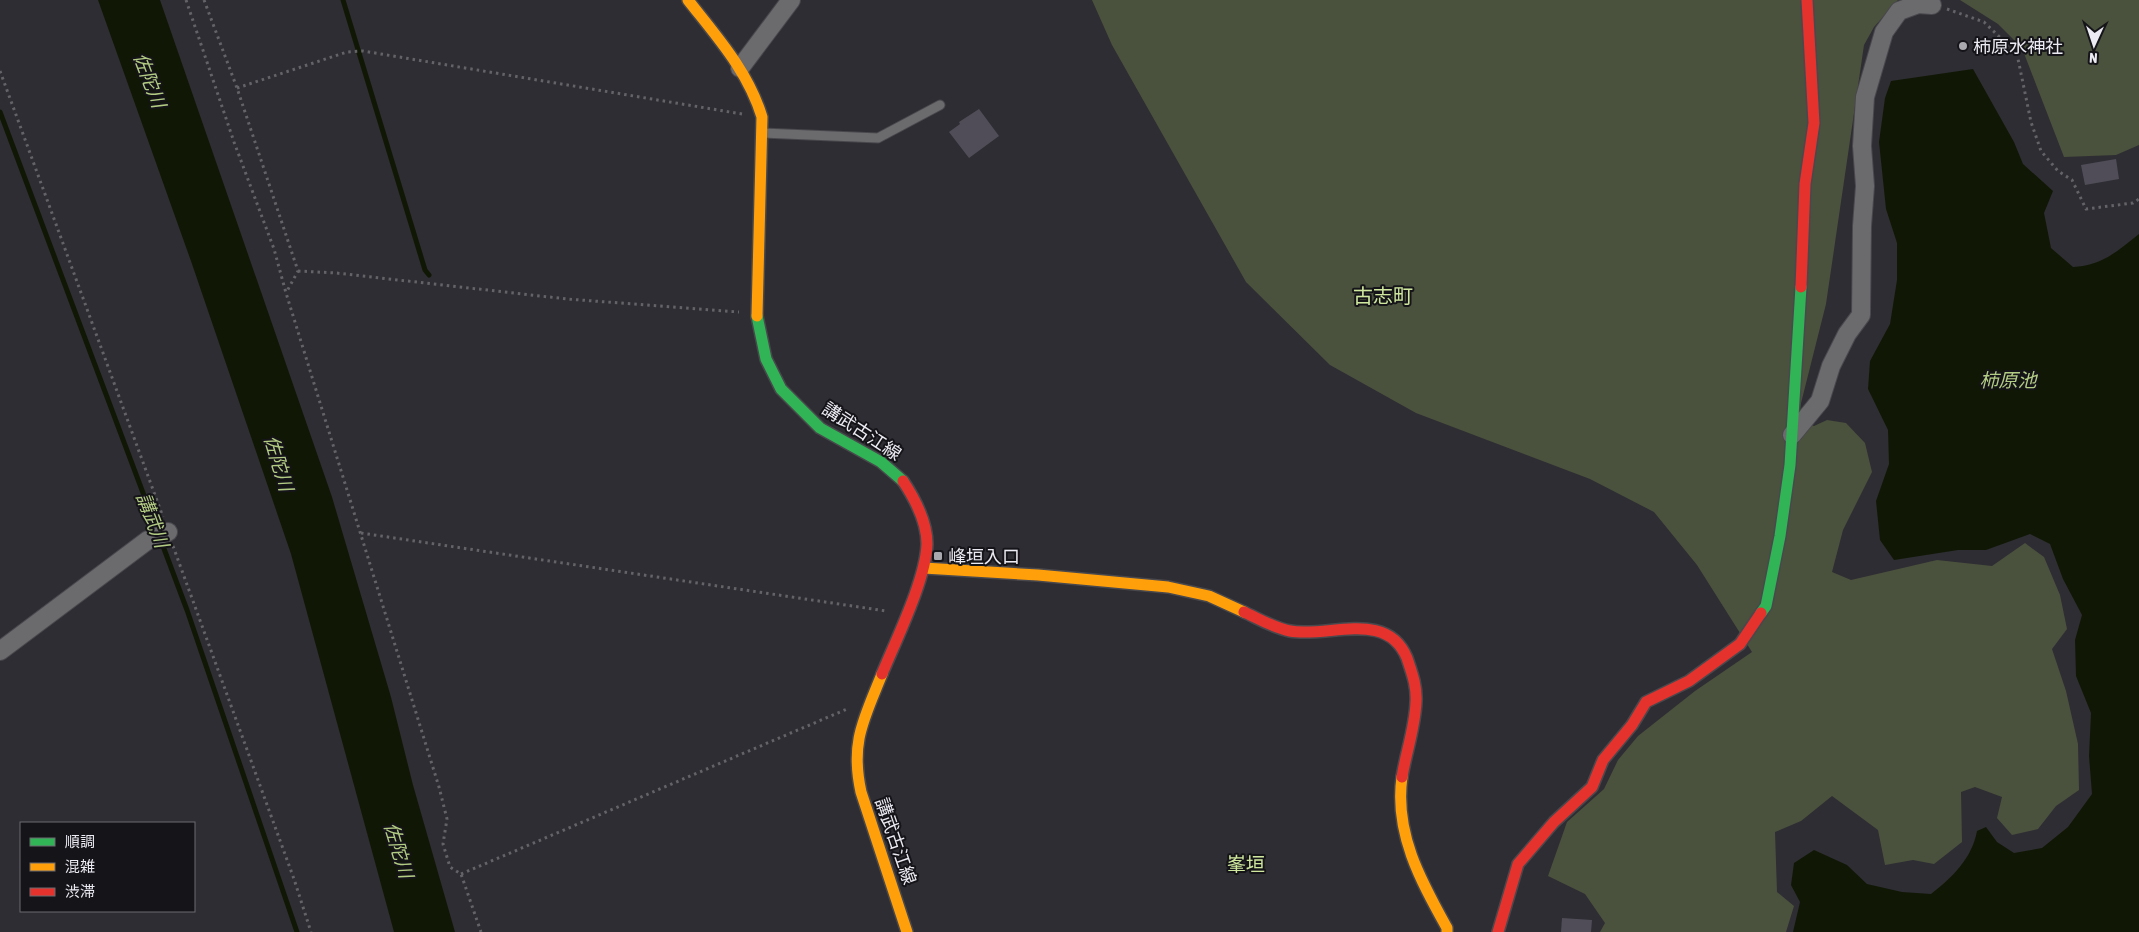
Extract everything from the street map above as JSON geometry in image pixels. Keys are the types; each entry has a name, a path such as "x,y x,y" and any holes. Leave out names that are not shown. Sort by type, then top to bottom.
{"street":[{"name":"講武古江線","path":"688,0 740,68 752,88 762,118 757,314 766,359 774,378 781,389 820,428 882,462 902,479 914,497 922,516 927,543 924,568 858,734 856,772 907,932"},
{"path":"740,68 791,0"},
{"path":"1498,932 1518,864 1554,822 1592,787 1603,760 1632,725 1646,702 1689,681 1740,644 1766,606 1780,536 1792,434 1802,272 1805,184 1814,123 1807,0"},
{"path":"1792,434 1820,401 1831,366 1843,342 1862,315 1862,226 1865,186 1862,146 1865,96 1884,32 1899,11 1918,4 1932,5"},
{"path":"0,651 160,535"},
{"path":"924,568 1038,575 1170,588 1201,594 1228,603 1260,621 1292,631 1311,632 1356,626 1369,627 1384,633 1405,653 1414,677 1416,696 1414,719 1401,784 1402,829 1418,877 1447,928 1447,932"}],"lane":[{"path":"763,133 878,138 940,105"}],"path":[{"path":"186,0 234,142 274,249 439,788 447,819 443,844 450,867 461,874 481,932"},
{"path":"204,0 237,88 298,271 286,293"},
{"path":"1932,5 1984,22 2017,54 2031,122 2041,151 2058,171 2072,180 2086,209 2134,203 2139,199"},
{"path":"237,88 347,52 363,51 762,118"},
{"path":"0,71 160,535 250,756 311,932"},
{"path":"298,271 336,273 567,298 757,314"},
{"path":"361,533 907,613"},
{"path":"461,874 855,706 869,707"}],"shaded area":[{"path":"1092,0 1898,0 1874,27 1864,45 1826,304 1797,419 1814,426 1827,420 1846,423 1865,443 1872,472 1843,530 1832,572 1851,580 1937,560 1992,566 2025,543 2044,557 2060,595 2067,629 2052,649 2066,691 2078,744 2079,790 2056,806 2038,829 2012,835 1997,818 2002,797 1975,787 1961,792 1962,842 1934,864 1913,860 1885,865 1878,830 1832,796 1801,821 1775,832 1777,892 1794,906 1786,932 1600,932 1605,923 1585,894 1548,876 1567,822 1604,789 1618,760 1638,736 1695,691 1752,652 1697,565 1654,512 1590,479 1416,413 1330,365 1246,282 1112,45"},
{"path":"1960,0 2139,0 2139,145 2116,155 2064,157 2022,48 1998,24"}],"water":[{"name":"佐陀川","path":"98,0 160,0 332,497 391,697 413,785 455,932 394,932 291,554 192,264"},
{"name":"柿原池","path":"1973,69 2014,142 2023,164 2053,191 2044,213 2051,248 2073,267 2083,266 2101,261 2139,234 2139,932 1793,932 1800,902 1791,885 1794,863 1814,850 1847,865 1867,884 1902,892 1931,894 1954,874 1966,858 1971,850 1977,831 1986,827 1997,842 2014,853 2042,848 2068,827 2092,794 2089,756 2091,713 2076,676 2075,640 2082,615 2063,579 2050,544 2030,534 1986,550 1958,550 1894,560 1880,540 1876,501 1889,464 1888,430 1868,389 1870,361 1890,324 1897,280 1897,243 1886,209 1879,142 1885,98 1891,81"}],"building":[{"path":"979,109 999,136 969,158 949,132 960,124 959,122"},
{"path":"2116,159 2119,179 2085,185 2081,165"},
{"path":"1562,918 1592,920 1591,932 1561,932"}],"waterway":[{"path":"343,0 425,270 429,275"},
{"name":"講武川","path":"0,112 187,610 297,932"}],"traffic: fast":[{"path":"1761,613 1766,606 1780,536 1790,465 1801,287"},
{"path":"757,316 766,359 781,389 820,428 881,462 903,481"}],"traffic: slow":[{"path":"688,0 731,55 749,85 762,117 757,316"},
{"path":"924,568 1038,575 1168,587 1209,596 1244,612"},
{"path":"882,674 861,731 857,759 858,774 861,792 907,932"},
{"path":"1402,777 1402,818 1406,837 1419,874 1447,928 1447,932"}],"traffic: jam":[{"path":"1801,287 1805,184 1814,123 1807,0"},
{"path":"882,674 916,592 922,574 927,544 925,527 919,511 903,481"},
{"path":"1244,612 1284,630 1305,632 1371,630 1386,634 1398,643 1407,658 1416,690 1414,721 1402,777"},
{"path":"1498,932 1518,864 1554,822 1592,787 1603,760 1632,725 1646,702 1689,681 1740,644 1761,613"}],"place":[{"name":"柿原水神社","path":"1963,46"},
{"name":"峰垣入口","path":"938,556"}],"district":[{"name":"古志町","path":"1383,295"},
{"name":"峯垣","path":"1246,864"}]}
